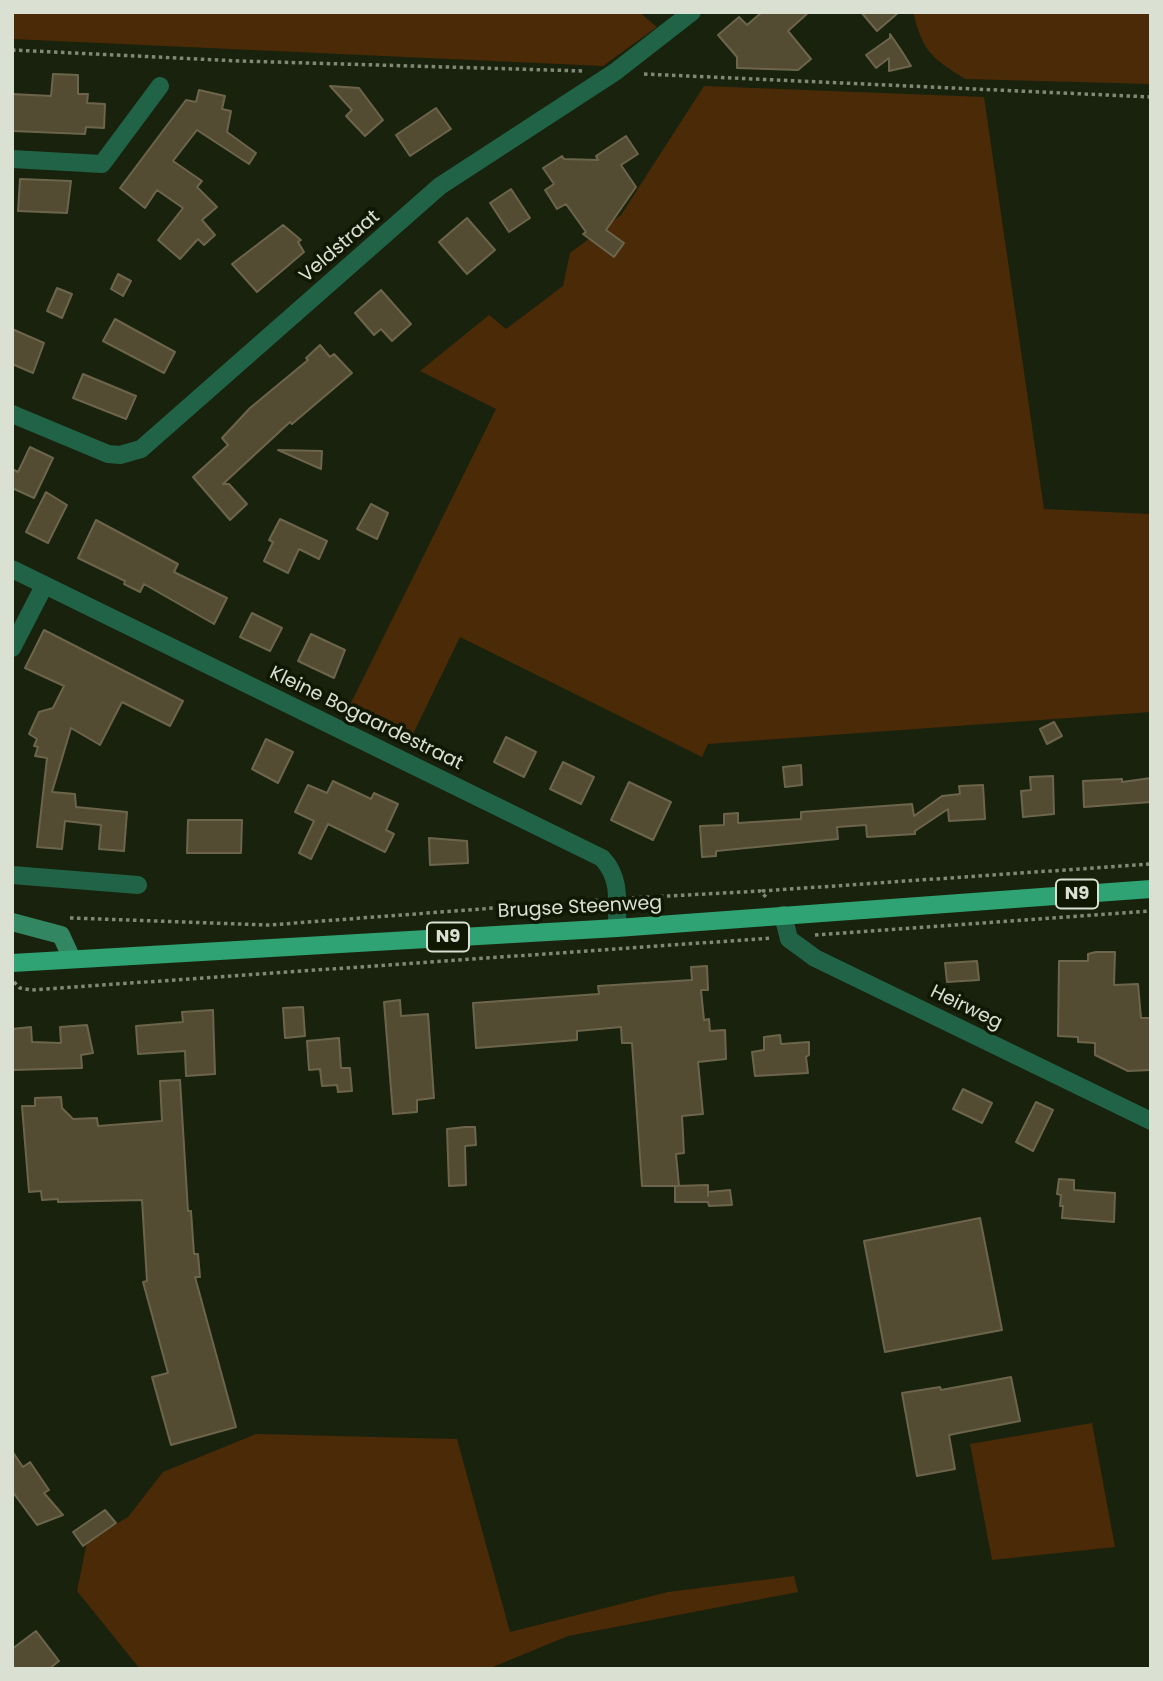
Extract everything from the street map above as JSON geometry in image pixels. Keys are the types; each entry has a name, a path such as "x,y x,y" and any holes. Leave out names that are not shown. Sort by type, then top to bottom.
{"main road":[{"name":"Brugse Steenweg","path":"12,963 617,928 1151,888"},
{"path":"12,922 30,924 61,935 72,959"}],"street":[{"name":"Veldstraat","path":"12,414 108,454 120,455 141,449 440,186 615,72 692,12"},
{"path":"12,159 102,164 160,86"},
{"name":"Kleine Bogaardestraat","path":"12,569 602,858 612,868 618,899 617,928"},
{"path":"12,648 44,586"},
{"path":"12,875 138,885"},
{"path":"783,915 789,937"},
{"name":"Heirweg","path":"789,937 815,958 1151,1121"}],"path":[{"path":"64,918 269,925 1151,864"},
{"path":"760,891 783,915"},
{"path":"12,981 20,988 32,990 1151,911"}],"shaded area":[{"path":"12,12 639,12 657,27 603,66 12,39"},
{"path":"913,12 1151,12 1151,84 965,79 930,52"},
{"path":"704,86 984,97 1044,509 1151,514 1151,712 708,744 702,757 460,637 410,740 348,709 496,409 420,371 489,315 506,329 563,286 570,253 621,215"},
{"path":"1092,1423 1115,1547 992,1560 970,1444"},
{"path":"256,1434 457,1439 510,1632 668,1592 794,1576 798,1592 568,1636 488,1669 140,1669 77,1591 87,1542 128,1517 163,1472"}],"building":[{"path":"762,12 809,12 788,31 811,59 798,70 737,68 737,57 718,35 739,17 747,25"},
{"path":"861,12 899,12 877,31"},
{"path":"890,34 911,66 889,71 889,58 876,68 866,55 890,38"},
{"path":"53,74 78,75 78,94 88,94 87,103 105,104 104,128 86,127 85,134 12,131 12,94 51,96"},
{"path":"330,86 359,88 383,120 365,136 346,116 352,110"},
{"path":"199,90 225,96 222,109 231,111 227,132 256,153 249,164 197,130 173,161 202,181 197,187 217,207 202,220 215,235 204,245 198,239 180,259 158,240 183,208 157,190 145,208 120,188 186,100 196,102"},
{"path":"436,108 451,129 410,156 396,135"},
{"path":"626,136 638,154 621,165 636,187 606,230 624,243 614,257 583,234 586,232 566,204 557,209 545,190 554,184 543,168 562,156 564,159 598,160 596,156"},
{"path":"20,179 71,181 67,213 18,211"},
{"path":"511,189 530,218 509,232 490,203"},
{"path":"467,218 495,250 467,274 439,242"},
{"path":"283,225 301,240 298,242 304,252 257,292 232,264"},
{"path":"118,274 131,281 123,296 111,289"},
{"path":"57,288 72,294 62,318 47,311"},
{"path":"381,290 411,324 392,341 381,329 374,335 355,313"},
{"path":"115,319 175,352 164,373 103,341"},
{"path":"12,329 44,343 33,373 12,364"},
{"path":"320,345 330,357 334,354 352,373 292,424 290,422 223,484 229,484 247,504 230,520 193,477 228,445 222,438 250,408 308,360 306,358"},
{"path":"83,374 136,396 126,419 73,398"},
{"path":"30,447 53,458 34,498 12,488 12,469 18,472"},
{"path":"278,450 322,451 321,469"},
{"path":"46,492 67,505 48,543 26,532"},
{"path":"371,504 388,513 377,539 357,529"},
{"path":"280,519 327,541 319,559 299,549 288,573 264,561 273,542 269,540"},
{"path":"96,520 178,564 174,572 227,598 214,624 144,584 140,592 124,584 125,581 78,558"},
{"path":"252,613 282,628 270,651 240,637"},
{"path":"44,630 183,701 170,726 122,702 100,745 71,728 52,792 75,794 76,807 127,812 124,851 99,849 101,825 65,821 62,849 37,847 47,758 35,756 38,747 34,746 37,739 29,734 39,712 53,708 64,686 25,668"},
{"path":"311,634 345,650 334,678 298,661"},
{"path":"1054,722 1062,736 1047,744 1040,729"},
{"path":"506,737 536,752 524,777 494,762"},
{"path":"266,739 293,752 278,783 252,769"},
{"path":"563,762 594,777 581,804 550,789"},
{"path":"801,765 802,785 785,787 783,767"},
{"path":"1053,776 1054,814 1023,817 1021,791 1031,790 1030,777"},
{"path":"1151,778 1151,802 1084,807 1083,781 1122,779 1122,782"},
{"path":"333,781 371,799 374,793 398,804 386,830 394,834 385,852 328,824 311,859 299,853 314,821 295,812 308,785 327,793"},
{"path":"629,782 671,802 653,840 611,820"},
{"path":"983,785 985,819 949,821 948,809 915,831 915,834 867,837 866,825 837,827 838,839 716,851 716,856 702,857 700,826 724,825 724,814 738,813 738,823 801,819 801,812 912,804 914,816 942,796 960,794 959,786"},
{"path":"188,820 242,820 241,853 187,853"},
{"path":"429,838 467,841 468,863 430,865"},
{"path":"1115,952 1114,985 1138,984 1141,1018 1151,1018 1151,1070 1128,1071 1095,1055 1095,1043 1078,1042 1078,1037 1058,1036 1059,961 1088,961 1088,954"},
{"path":"977,961 979,980 947,982 945,963"},
{"path":"707,966 708,990 701,990 704,1020 709,1019 710,1031 725,1030 726,1059 698,1062 703,1114 682,1116 684,1153 676,1154 679,1186 642,1186 632,1043 622,1043 621,1027 577,1031 577,1040 476,1048 473,1003 599,994 598,986 692,980 691,967"},
{"path":"400,1000 401,1016 428,1014 434,1098 417,1100 417,1112 393,1114 384,1002"},
{"path":"303,1007 305,1036 285,1038 283,1008"},
{"path":"213,1010 215,1074 186,1076 185,1051 138,1054 136,1026 183,1022 182,1012"},
{"path":"87,1025 93,1053 81,1055 82,1068 12,1070 12,1029 31,1027 32,1042 61,1043 60,1027"},
{"path":"780,1035 781,1044 809,1042 809,1055 806,1057 808,1073 755,1076 752,1052 764,1050 764,1037"},
{"path":"339,1038 341,1068 350,1068 352,1091 338,1092 337,1085 322,1086 320,1069 309,1070 307,1041"},
{"path":"180,1080 188,1211 191,1211 194,1254 198,1254 200,1277 195,1277 236,1427 171,1445 152,1377 168,1373 143,1282 147,1281 142,1200 58,1202 58,1199 42,1200 41,1191 29,1192 22,1106 35,1106 35,1098 61,1097 62,1108 73,1119 97,1118 98,1126 162,1121 160,1081"},
{"path":"963,1089 992,1103 982,1123 953,1109"},
{"path":"1036,1102 1053,1110 1033,1151 1016,1142"},
{"path":"475,1127 476,1145 465,1146 466,1185 449,1186 447,1129"},
{"path":"1059,1179 1074,1180 1074,1190 1115,1193 1114,1222 1062,1218 1061,1195 1057,1194"},
{"path":"708,1185 708,1192 730,1190 732,1205 709,1206 708,1202 675,1202 675,1186"},
{"path":"980,1218 1002,1330 885,1352 864,1241"},
{"path":"1011,1377 1020,1421 949,1435 955,1469 917,1476 902,1393 940,1387 941,1390"},
{"path":"12,1451 23,1467 30,1462 49,1490 44,1493 63,1515 37,1525 12,1491"},
{"path":"105,1510 116,1523 83,1546 73,1532"},
{"path":"36,1631 59,1661 49,1669 12,1669 12,1649"}]}
